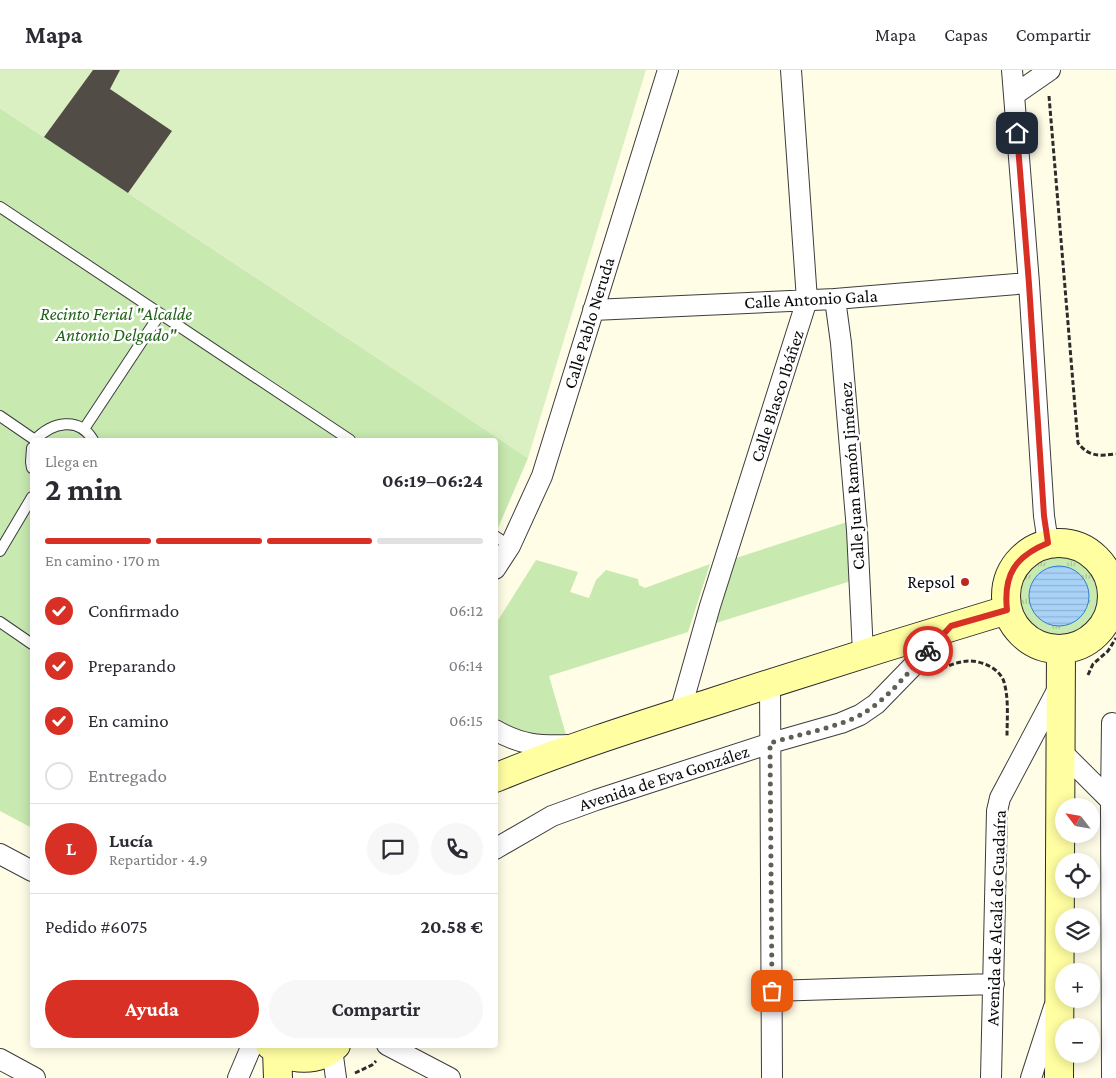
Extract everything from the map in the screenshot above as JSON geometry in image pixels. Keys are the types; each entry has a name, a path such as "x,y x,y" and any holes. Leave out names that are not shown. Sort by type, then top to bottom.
{"street":[{"name":"Calle Pablo Neruda","path":"498,557 502,541 542,476 668,70"},
{"name":"Calle Blasco Ibáñez","path":"680,712 712,598 808,300 791,70"},
{"path":"1012,70 1029,284 1044,516 1048,543"},
{"path":"1014,95 1048,71"},
{"name":"Calle Antonio Gala","path":"592,310 835,299 1029,284"},
{"name":"Calle Juan Ramón Jiménez","path":"835,299 842,344 857,530 863,653"},
{"path":"1048,543 1074,544 1108,563 1109,578 1114,594 1110,612 1103,627 1092,639 1077,647 1061,650 1043,648 1026,640 1014,627 1007,610 1005,592 1009,576 1014,568 1032,550 1048,543"},
{"path":"498,777 546,756 680,712 863,653 1007,610"},
{"name":"Avenida de Eva González","path":"498,847 552,816 770,743 841,723 860,715 876,704 951,626"},
{"name":"Avenida de Alcalá de Guadaíra","path":"1059,963 1061,650"},
{"path":"770,683 772,1078"},
{"name":"Avenida de Alcalá de Guadaíra","path":"991,1078 997,811 1000,798 1060,683"},
{"path":"1112,722 1112,1078"},
{"path":"498,731 520,742 545,746 583,744"},
{"path":"1060,750 1111,802"},
{"path":"0,854 30,870"},
{"path":"772,991 994,984"},
{"path":"1031,1078 1055,1003"},
{"name":"Avenida de Alcalá de Guadaíra","path":"1059,1008 1059,1078"},
{"path":"238,1078 266,1048"},
{"path":"267,1048 278,1078"},
{"path":"270,1048 297,1058 322,1057 344,1076"},
{"path":"384,1049 450,1078"},
{"path":"0,1059 35,1078"}],"lane":[{"path":"0,207 347,438"},
{"path":"84,430 160,314"},
{"path":"0,416 32,438"},
{"path":"37,438 52,426 63,424 74,425 84,430 92,438"},
{"path":"0,551 30,500"},
{"path":"0,622 30,643"}],"path":[{"path":"1048,71 1078,443 1089,454 1098,456 1116,454"},
{"path":"939,669 969,661 993,668 1000,674 1004,681 1006,695 1007,743"},
{"path":"344,1076 372,1065 384,1049"}],"green space":[{"path":"0,70 646,70 528,458 0,108"},
{"name":"Recinto Ferial \"Alcalde Antonio Delgado\"","path":"0,108 498,438 30,438 30,827 0,811"},
{"name":"Recinto Ferial \"Alcalde Antonio Delgado\"","path":"498,438 528,458 498,528"},
{"path":"847,522 851,581 716,623 736,558"},
{"path":"1060,556 1075,559 1088,568 1097,581 1100,596 1097,611 1088,624 1075,633 1060,636 1045,633 1032,624 1023,611 1020,596 1023,581 1032,568 1045,559"},
{"path":"536,560 578,572 570,592 589,598 596,580 606,570 638,579 639,585 645,588 710,564 688,632 549,676 567,738 530,734 498,721 498,620"}],"water":[{"path":"1053,566 1065,566 1081,574 1087,584 1089,596 1087,608 1081,618 1065,626 1053,626 1037,618 1029,602 1029,590 1037,574"}],"building":[{"path":"93,70 120,70 110,89 172,131 128,193 44,137"}],"way so far":[{"path":"772,991 770,743 841,723 860,715 876,704 928,651"}],"place":[{"name":"Repsol","path":"965,582"}],"route":[{"path":"928,651 951,626 1007,610 1005,592 1009,576 1019,561 1032,550 1048,543 1044,516 1017,133"}]}
